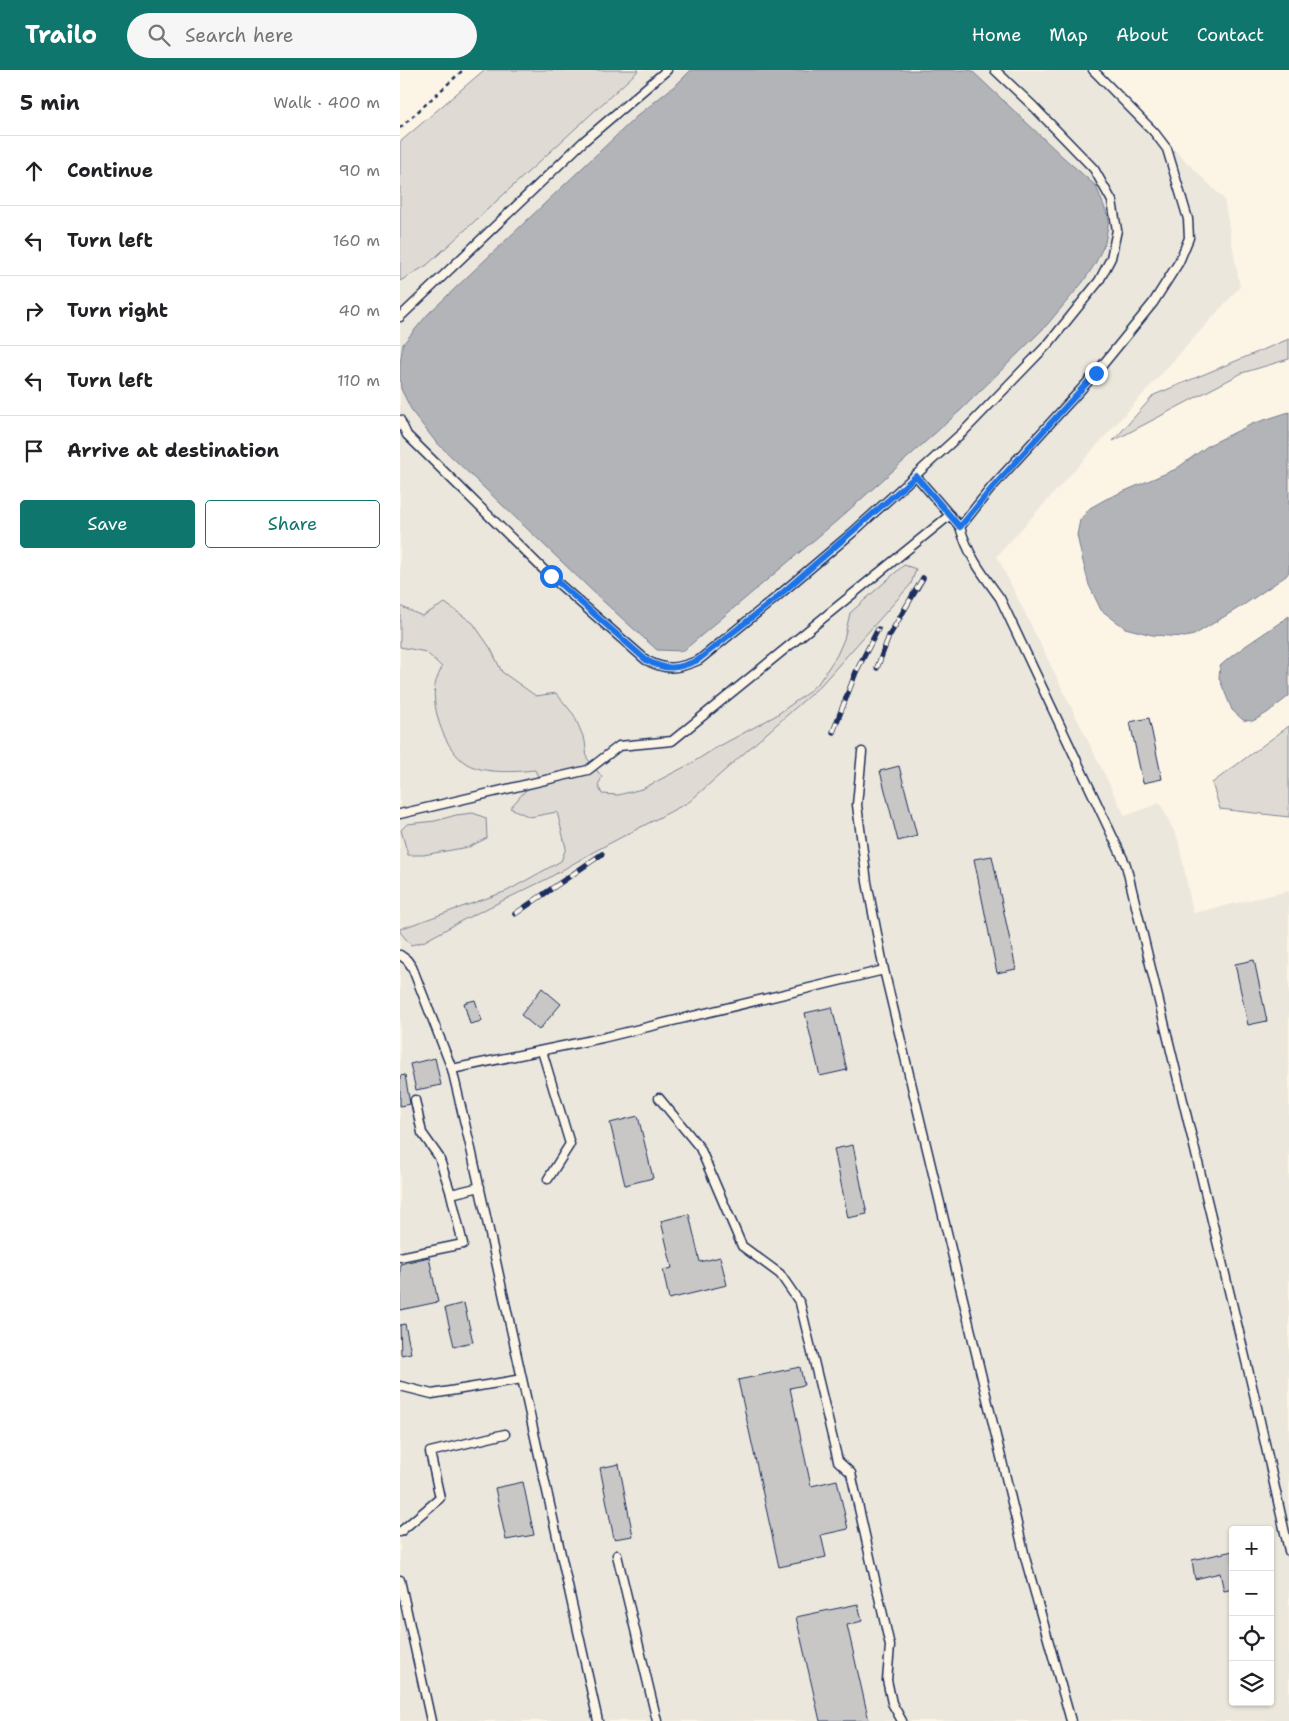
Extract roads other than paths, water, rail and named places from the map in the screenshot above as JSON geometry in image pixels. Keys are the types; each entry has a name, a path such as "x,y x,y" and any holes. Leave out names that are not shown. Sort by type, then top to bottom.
{"lane":[{"path":"400,317 584,141 667,70"},
{"path":"400,420 407,435 551,576 646,660 658,666 673,668 686,666 698,660 774,600 916,476 964,431 1049,343 1100,281 1111,258 1117,230 1112,201 1094,169 995,70"},
{"path":"960,527 992,488 1096,373 1153,303 1179,262 1189,238 1188,219 1167,149 1154,132 1093,70"},
{"path":"916,476 960,527 964,542 975,565 1000,598 1126,865 1254,1394 1289,1551"},
{"path":"400,814 588,770 620,746 672,741 950,515"},
{"path":"862,752 857,805 867,882 884,970 1026,1561 1070,1721"},
{"path":"400,955 412,967 452,1069 598,1721"},
{"path":"452,1069 542,1051 884,970"},
{"path":"542,1051 570,1144 548,1179"},
{"path":"658,1098 700,1148 742,1246 780,1274 800,1303 838,1460 851,1473 890,1646 887,1680 892,1703 902,1721"},
{"path":"400,1257 463,1244 440,1158 422,1133 415,1100"},
{"path":"451,1194 480,1188"},
{"path":"400,1386 432,1394 522,1379"},
{"path":"400,1532 440,1498 430,1452 505,1434"},
{"path":"617,1555 657,1721"},
{"path":"400,1580 431,1721"}],"railway":[{"path":"877,668 889,636 923,578"},
{"path":"833,732 856,672 878,629"},
{"path":"515,914 602,854"}]}
